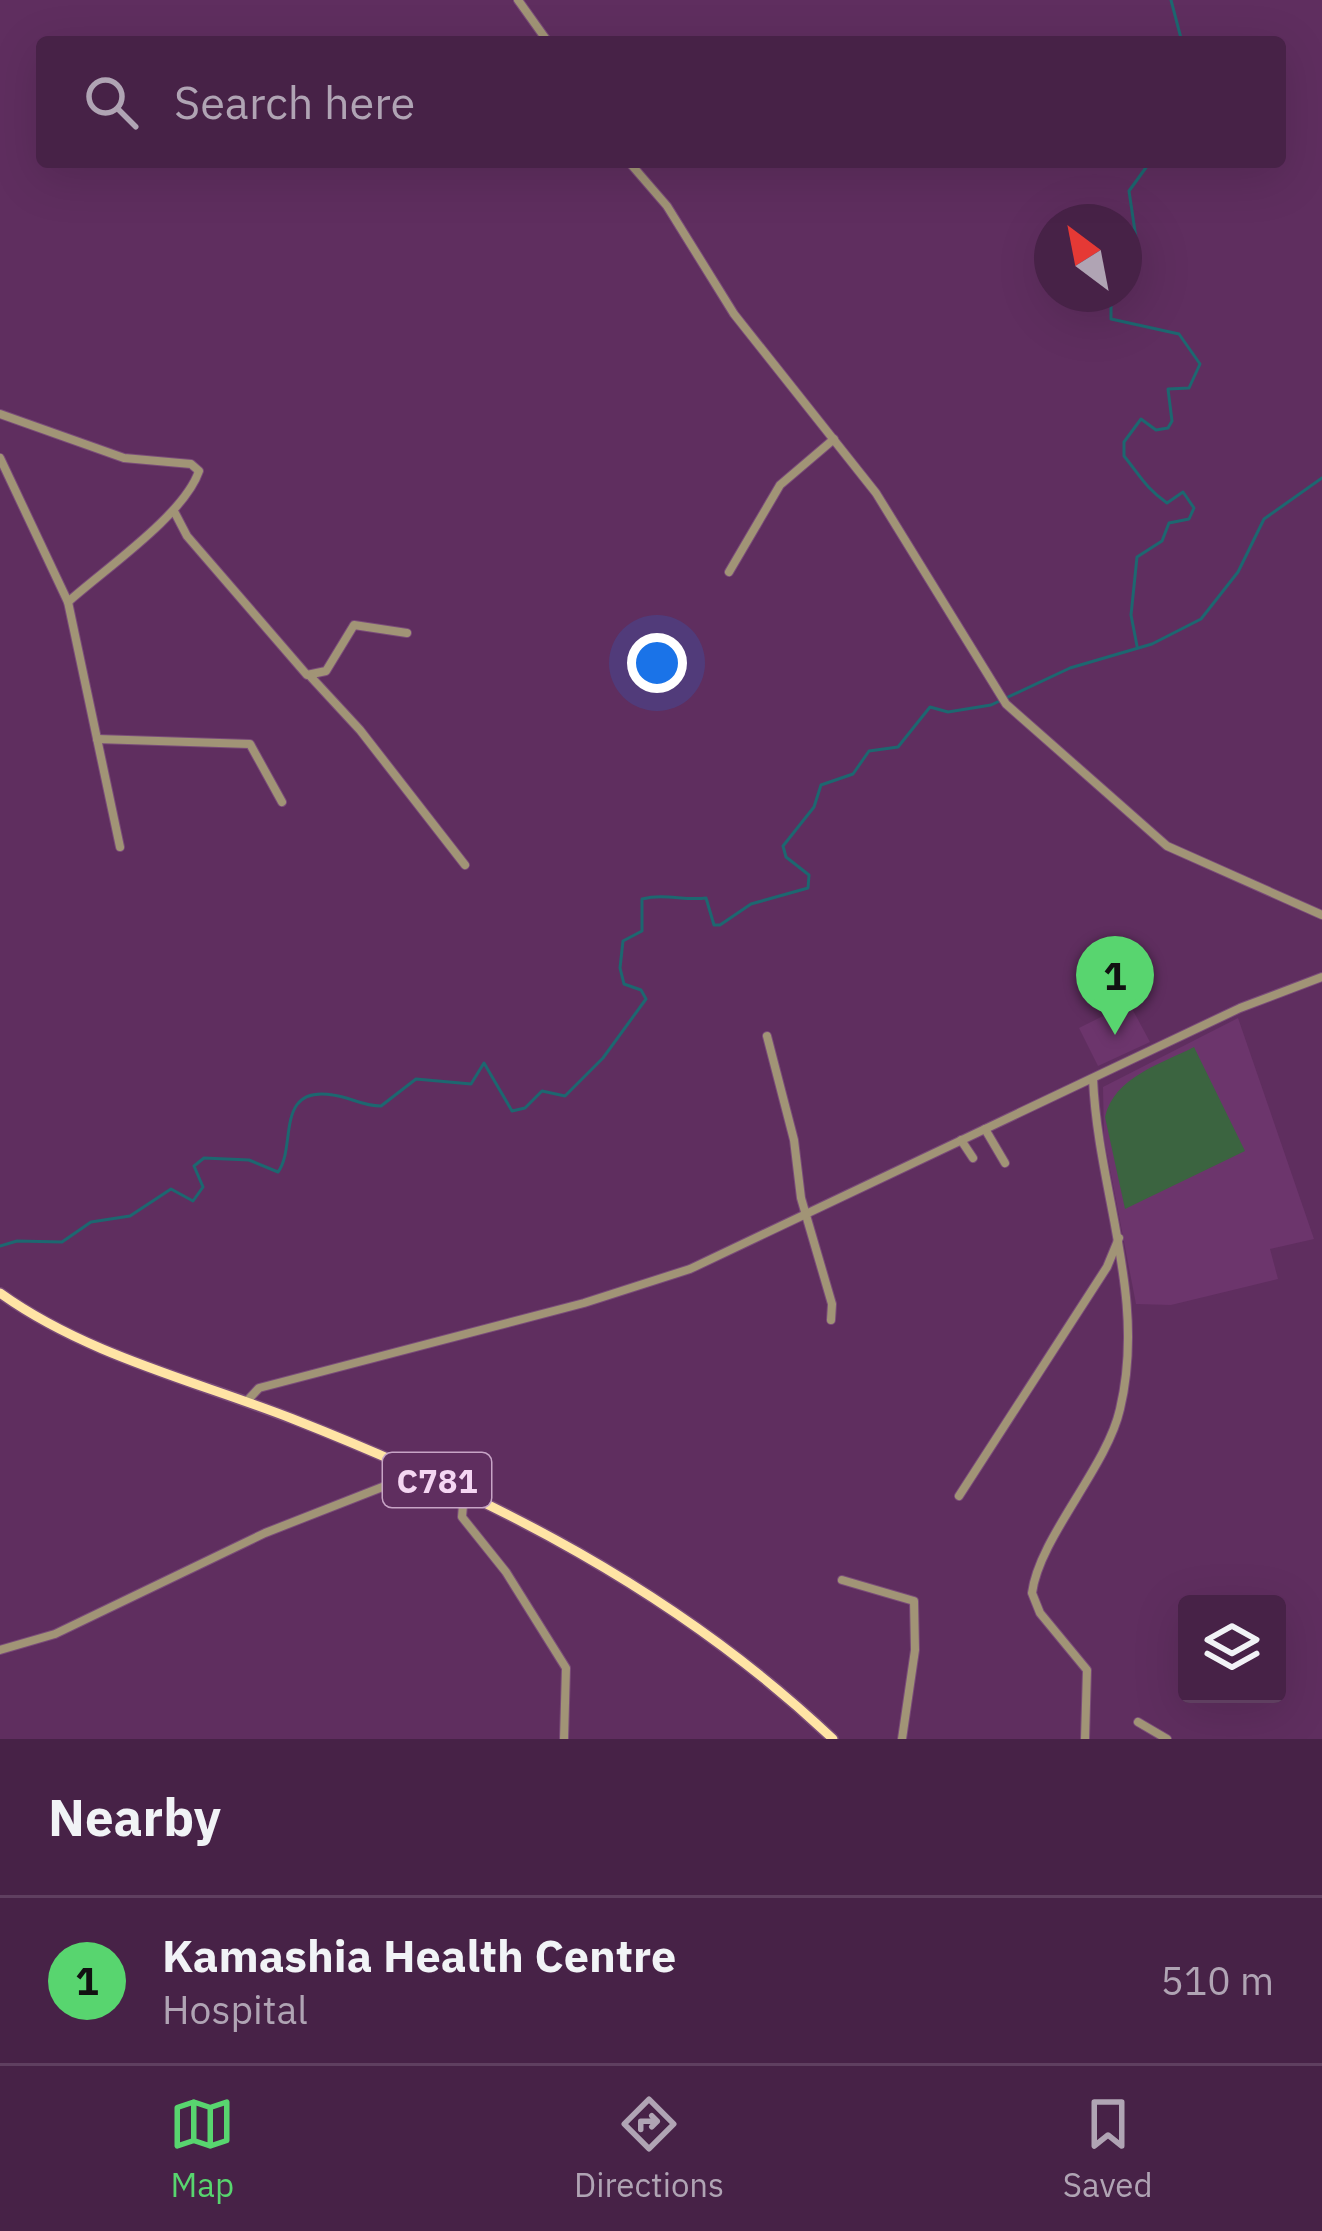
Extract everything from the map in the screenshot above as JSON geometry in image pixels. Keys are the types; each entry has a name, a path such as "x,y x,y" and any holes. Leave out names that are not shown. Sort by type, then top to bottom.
{"main road":[{"name":"C781","path":"0,1292 84,1340 248,1401 522,1518 663,1602 833,1739"}],"street":[{"path":"518,0 544,36"},
{"path":"634,168 668,206 734,314 876,493 1003,699 1167,846 1322,915"},
{"path":"0,414 111,454 195,465 198,477 175,513 148,530 68,602"},
{"path":"729,572 779,485 834,439"},
{"path":"0,458 68,602 120,847"},
{"path":"175,513 261,626 360,730 465,865"},
{"path":"310,676 326,671 354,625 407,633"},
{"path":"98,740 250,744 282,802"},
{"path":"248,1401 259,1388 661,1280 1240,1008 1322,977"},
{"path":"767,1036 806,1213 832,1304 831,1320"},
{"path":"1085,1739 1087,1670 1040,1612 1032,1587 1120,1409 1131,1304 1096,1140 1093,1079"},
{"path":"985,1129 1005,1163"},
{"path":"961,1140 973,1158"},
{"path":"959,1496 1107,1267 1119,1237"},
{"path":"0,1650 55,1634 265,1534 385,1486 408,1467"},
{"path":"465,1492 462,1517 506,1572 566,1669 564,1739"},
{"path":"842,1580 914,1601 915,1650 902,1739"},
{"path":"1138,1722 1167,1739"}],"shaded area":[{"path":"1129,1003 1150,1042 1098,1066 1079,1028"},
{"path":"1238,1018 1314,1239 1270,1249 1278,1279 1171,1305 1136,1304 1104,1138 1103,1087"}],"green space":[{"path":"1194,1047 1245,1151 1125,1209 1105,1117 1110,1103 1140,1073"}],"waterway":[{"path":"1171,0 1180,36"},
{"path":"1131,204 1129,191 1146,168"},
{"path":"1111,312 1111,319 1179,334 1200,364 1189,388 1168,389 1172,421 1168,428 1156,430 1141,419 1124,442 1124,456 1154,492 1167,503 1183,492 1194,508 1189,519 1169,523 1162,541 1137,557 1131,615 1137,646"},
{"path":"0,1246 17,1241 62,1242 91,1222 130,1216 171,1189 193,1201 203,1187 194,1166 204,1158 249,1160 278,1172 295,1108 314,1094 381,1106 416,1079 471,1084 484,1063 512,1111 525,1108 542,1091 565,1096 603,1058 646,999 641,990 624,984 620,968 623,941 642,931 642,899 706,898 714,925 720,925 751,904 808,888 809,875 786,857 783,846 814,807 821,785 853,774 869,751 898,747 930,707 948,712 991,705 1070,668 1152,644 1201,619 1238,572 1264,519 1322,478"}],"place":[{"name":"Kamashia Health Centre","path":"1115,1035"}]}
